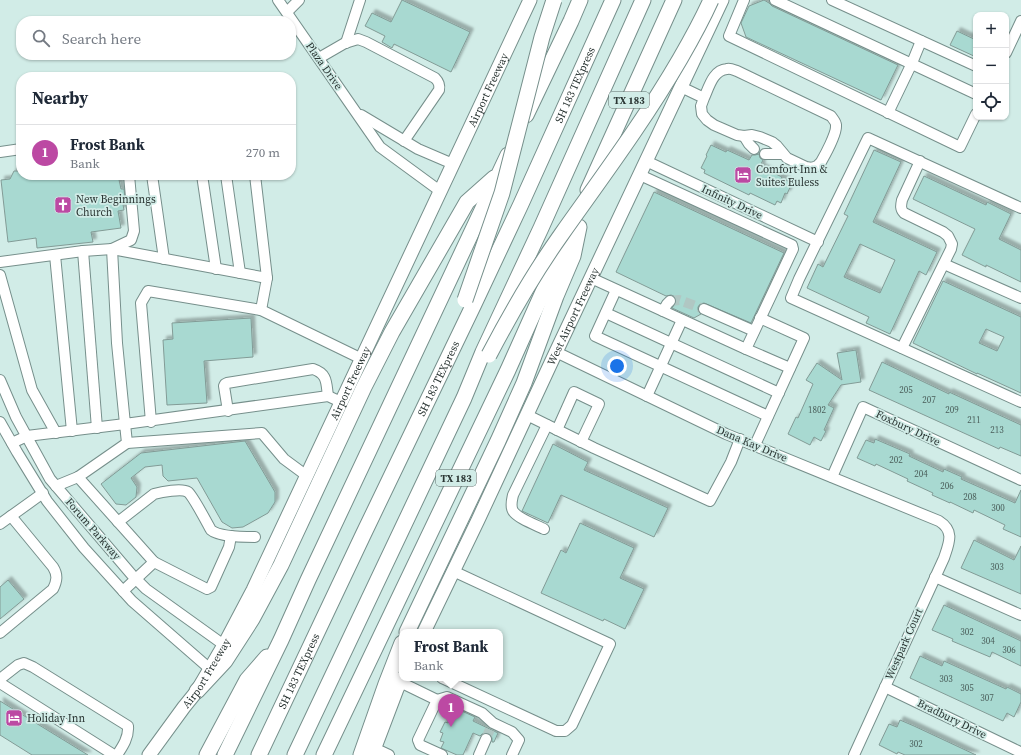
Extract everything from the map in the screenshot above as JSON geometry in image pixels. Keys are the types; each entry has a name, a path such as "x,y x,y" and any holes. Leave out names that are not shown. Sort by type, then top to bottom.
{"highway":[{"path":"469,302 502,193 542,37 554,0"},
{"path":"225,755 281,640 580,0"},
{"name":"SH 183 TEXpress","path":"259,755 456,339 469,302 521,204 613,0"},
{"path":"295,755 486,354 643,0"},
{"name":"TX 183","path":"324,755 508,370 674,0"},
{"path":"486,354 535,274 664,86 688,46 711,0"},
{"path":"197,691 225,661 252,619 281,565 385,346 467,202 499,174"},
{"path":"408,629 495,448 524,383 556,296 573,256 584,200"},
{"path":"207,755 247,680 281,640"},
{"path":"369,753 386,684 399,651"}],"main road":[{"name":"Airport Freeway","path":"149,755 184,706 197,691 224,645 253,590 530,0"},
{"name":"West Airport Freeway","path":"425,629 722,0"},
{"path":"369,753 401,681"}],"street":[{"name":"Plaza Drive","path":"278,0 290,16"},
{"path":"287,12 299,0"},
{"path":"346,43 360,0"},
{"path":"744,0 729,36 960,147 973,120"},
{"path":"775,0 973,93"},
{"path":"832,0 973,65"},
{"path":"1008,48 1021,21"},
{"name":"Plaza Drive","path":"296,25 380,147 440,191"},
{"path":"319,58 346,43 358,39 435,78 439,82 439,90 404,141"},
{"path":"888,113 921,41"},
{"path":"727,69 737,70 831,116 836,126 835,132 824,156 817,166 812,168 806,167 787,158 772,142 752,135 737,136 714,125 702,114 701,106 704,98 712,79 718,72 727,69"},
{"path":"681,87 704,98"},
{"name":"Plaza Drive","path":"357,112 418,149 453,164"},
{"path":"744,136 754,150"},
{"path":"1021,208 868,138 791,298 1021,402"},
{"path":"0,152 16,150"},
{"path":"765,154 783,154"},
{"path":"902,348 944,264 952,244 948,236 943,232 902,211 902,200 920,161"},
{"name":"Infinity Drive","path":"646,162 818,242"},
{"path":"640,175 792,245 793,249 746,349"},
{"path":"112,249 131,240 134,231 129,180"},
{"path":"153,180 164,259"},
{"path":"203,180 216,269"},
{"path":"227,180 240,273"},
{"path":"257,180 267,278 262,310"},
{"path":"112,249 117,343 127,443"},
{"path":"0,262 55,254 112,249 267,278"},
{"path":"83,251 97,428"},
{"path":"55,254 72,431"},
{"path":"944,264 1021,298"},
{"path":"0,275 32,390 56,433"},
{"path":"591,278 790,368"},
{"path":"616,290 595,336 768,416"},
{"path":"151,422 141,303 148,291 262,310 362,359"},
{"path":"663,311 670,301"},
{"path":"704,309 754,331"},
{"path":"606,313 779,393"},
{"path":"755,446 804,338 760,318"},
{"path":"646,396 682,320"},
{"name":"Dana Kay Drive","path":"556,352 726,434 939,521 946,525 949,531"},
{"path":"228,411 224,386 227,383 313,369 324,375 326,379 328,396"},
{"name":"Forum Parkway","path":"0,380 16,417 50,479 146,589 224,645"},
{"path":"557,430 574,392 599,404 581,442"},
{"path":"12,443 27,436 151,422 328,396 341,402"},
{"name":"Foxbury Drive","path":"832,477 863,407 1021,480"},
{"path":"527,415 581,442 710,501 731,462 740,439"},
{"name":"Forum Parkway","path":"0,422 43,493 84,548 132,601 210,669"},
{"path":"544,529 519,517 513,512 511,506 514,495 547,425"},
{"path":"56,486 78,477 127,443 262,433 284,459 306,476"},
{"path":"78,477 154,562 207,589 211,588 229,547 231,536"},
{"path":"118,522 154,494 183,490 190,494 211,530 216,533 231,536 255,538"},
{"path":"0,524 43,493"},
{"path":"0,633 53,589 57,575 53,567 10,516"},
{"name":"Westpark Court","path":"854,755 949,544 949,531"},
{"path":"123,591 154,562"},
{"path":"448,681 556,731 565,730 572,725 610,644 454,571"},
{"path":"935,577 1021,615"},
{"path":"0,679 18,665 24,663 33,667 128,726 128,732 124,744 117,755"},
{"path":"403,681 437,700"},
{"path":"0,683 114,755"},
{"name":"Bradbury Drive","path":"885,687 1019,750"},
{"path":"442,755 420,745 418,740 437,700 447,696 482,713 492,726 512,732 519,740 512,755"},
{"path":"479,755 486,739"},
{"path":"369,753 389,755"}],"building":[{"path":"402,0 470,32 451,72 394,44 392,48 382,42 385,36 365,26 372,13 391,22"},
{"path":"764,0 772,6 898,65 881,100 746,37 741,23 748,8 749,6"},
{"path":"957,31 973,39 973,56 950,45"},
{"name":"Comfort Inn & Suites Euless","path":"711,145 726,152 727,150 749,160 752,155 759,154 760,158 763,160 761,167 792,183 787,194 785,193 781,203 777,201 775,205 750,193 749,195 704,173 705,170 701,168"},
{"path":"874,150 901,162 873,222 937,252 926,275 919,271 890,334 866,323 869,317 807,288 818,264 823,267 848,216 844,214","holes":["860,244 895,260 880,293 844,277"]},
{"name":"New Beginnings Church","path":"14,171 16,171 16,180 119,180 121,189 124,189 125,199 122,199 124,210 118,211 121,228 91,232 93,242 37,248 36,238 8,242 1,180 10,179"},
{"path":"924,176 986,205 987,202 1011,214 999,239 1021,250 1021,282 962,255 975,229 913,199"},
{"path":"654,192 784,253 751,323 704,303 700,304 698,307 701,314 694,318 672,308 676,302 674,296 666,296 616,272"},
{"path":"943,281 1021,317 1021,393 977,374 913,343","holes":["986,329 1004,337 997,351 979,343"]},
{"path":"251,318 253,357 204,361 207,403 167,405 163,340 173,339 172,323"},
{"path":"856,350 861,382 841,385 828,405 834,408 824,430 826,431 821,441 814,437 810,445 788,434 796,417 798,418 813,384 806,380 817,363 842,380 837,353"},
{"path":"882,362 949,394 949,392 1021,425 1021,456 1000,447 999,449 869,390"},
{"path":"875,439 910,454 909,456 943,472 944,469 962,477 961,479 1015,503 1021,490 1021,537 1003,529 1005,525 974,510 973,513 932,495 933,493 907,481 908,479 876,464 875,466 857,458 866,440 874,443"},
{"path":"245,441 275,492 275,502 268,513 243,527 232,528 222,522 197,478 168,481 163,476 162,465 145,467 131,478 137,487 136,497 126,505 116,504 101,484 141,453"},
{"path":"553,444 588,462 584,470 668,508 654,537 561,495 548,523 522,511"},
{"path":"580,523 634,548 620,578 644,589 625,629 604,619 603,621 541,593 561,550 566,553"},
{"path":"974,540 1014,560 1021,546 1021,594 961,568"},
{"path":"8,580 24,599 0,619 0,587"},
{"path":"944,605 1021,641 1021,666 992,652 990,657 952,641 953,639 932,630"},
{"path":"920,656 942,666 944,661 1006,689 1007,687 1021,694 1021,702 1014,717 1007,713 1003,721 910,678"},
{"name":"Holiday Inn","path":"0,701 88,755 32,755 0,735"},
{"path":"455,708 475,717 473,721 498,733 494,742 492,742 492,738 489,733 482,734 480,736 473,733 463,755 457,755 441,748 444,742 440,741 443,733 440,732 445,722 448,723"},
{"path":"900,720 976,755 905,755 898,752 897,754 879,745 889,724 897,727"}],"tunnel":[{"path":"670,301 679,300 704,309"},
{"path":"486,739 490,729"}],"place":[{"name":"Comfort Inn & Suites Euless","path":"743,175"},
{"name":"New Beginnings Church","path":"63,205"},
{"name":"Holiday Inn","path":"14,718"},
{"name":"Frost Bank","path":"451,727"}]}
